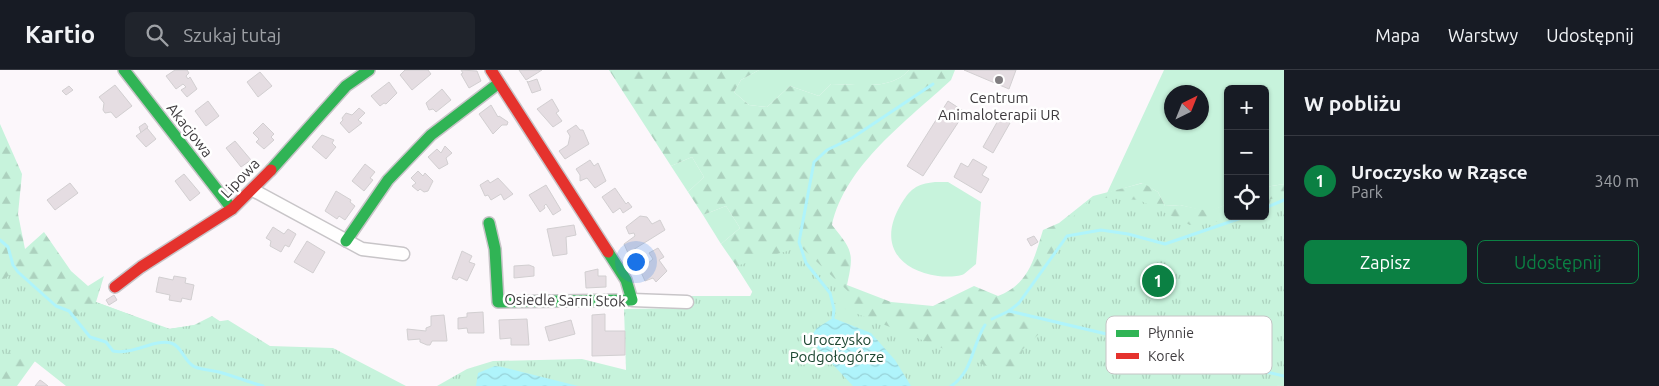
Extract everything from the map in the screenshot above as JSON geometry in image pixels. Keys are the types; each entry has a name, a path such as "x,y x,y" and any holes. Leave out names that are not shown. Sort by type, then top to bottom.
{"street":[{"name":"Akacjowa","path":"124,70 232,209"},
{"name":"Lipowa","path":"115,287 141,267 232,209 253,190 346,86 369,70"},
{"name":"Osiedle Sarni Stok","path":"489,223 495,249 498,302 632,300 626,280 491,70"},
{"path":"346,241 388,180 431,135 499,83"},
{"path":"253,190 362,249 402,254"},
{"path":"632,300 687,302"}],"green space":[{"path":"609,70 759,70 741,80 734,92 749,105 767,107 790,86 819,96 831,84 883,84 902,77 909,70 955,70 951,80 880,145 864,163 839,203 832,225 848,247 850,253 851,266 847,285 891,302 933,306 974,286 998,296 1017,285 1029,269 1043,230 1059,223 1093,196 1143,183 1158,192 1165,206 1180,205 1208,211 1224,205 1224,220 1269,220 1269,186 1284,184 1284,386 1024,381 746,305 753,290 721,244 740,228 726,206 703,215 688,192 704,177 692,157 671,166"},
{"path":"759,70 909,70 902,77 883,84 831,84 819,96 790,86 767,107 749,105 734,92 741,80"},
{"path":"1164,70 1284,70 1284,184 1269,186 1269,85 1224,85 1224,206 1208,212 1180,205 1165,206 1158,192 1142,183 1107,193"},
{"path":"0,124 22,174 18,214 25,249 44,232 71,271 88,286 104,276 96,302 170,329 194,325 212,316 241,335 38,357 17,386 0,386"},
{"path":"692,157 704,177 688,192 671,166"},
{"path":"948,182 981,202 976,264 961,275 938,276 912,268 902,261 892,243 891,232 894,219 910,191 923,184"},
{"name":"Uroczysko Podgołogórze","path":"1284,193 1284,372 1277,386 437,386 467,369 493,361 582,359 626,370 624,309 688,308 681,296 755,296 736,266 801,247 850,293 833,304 1021,380 1022,350 1042,331 1012,301 1052,261 1056,234 1093,197 1139,200 1190,225 1231,220 1269,220 1269,200"},
{"path":"726,206 740,228 721,244 703,215"},
{"path":"11,274 52,310 71,320 96,302 168,329 228,320 270,346 333,348 406,386 66,386 18,348 0,357 0,282"}],"water":[{"path":"833,318 871,333 895,360 911,386 853,386 809,339 817,328"},
{"path":"495,366 578,386 476,386 478,373"}],"building":[{"path":"175,70 187,70 189,73 186,76 188,79 190,77 197,89 187,97 181,90 186,87 183,84 176,89 166,76"},
{"path":"405,70 428,70 431,74 412,90 400,75"},
{"path":"461,70 477,71 481,81 469,88 461,74 463,73"},
{"path":"519,70 542,70 526,80"},
{"name":"Centrum Animaloterapii UR","path":"964,70 1016,70 1009,89"},
{"path":"260,72 272,86 258,97 247,82"},
{"path":"537,79 541,90 532,93 527,81"},
{"path":"389,82 397,93 386,104 384,103 380,106 371,96"},
{"path":"115,85 132,106 116,118 111,112 105,113 103,110 104,103 99,97"},
{"path":"69,86 73,90 66,95 62,91"},
{"path":"442,89 451,100 436,112 433,109 429,110 426,103"},
{"path":"552,99 559,111 556,113 562,121 553,127 537,109"},
{"path":"208,101 219,116 206,126 195,111"},
{"path":"948,101 965,112 923,176 907,166"},
{"path":"491,105 498,117 508,122 507,125 502,125 493,134 479,114"},
{"path":"359,108 365,113 358,120 362,123 349,133 340,123 343,120 342,118 346,113 352,115"},
{"path":"1000,117 1010,123 993,153 983,147"},
{"path":"145,123 148,127 141,133 139,127"},
{"path":"263,123 274,134 271,137 274,140 264,149 256,142 259,139 253,133"},
{"path":"576,125 580,130 583,130 589,144 565,159 559,151 568,145 570,136 567,131"},
{"path":"147,128 156,139 146,147 136,136"},
{"path":"322,135 334,140 332,143 336,147 326,159 312,147"},
{"path":"235,141 251,160 241,167 226,148"},
{"path":"445,146 452,153 446,158 448,164 439,169 428,157 437,149 441,153"},
{"path":"973,159 987,167 982,175 989,179 981,193 954,177 961,163 968,167"},
{"path":"590,160 594,166 598,163 606,181 595,188 587,178 580,181 580,175 576,169"},
{"path":"365,164 375,172 370,178 373,180 364,191 352,181"},
{"path":"418,171 423,176 425,173 433,181 428,191 424,192 420,189 418,191 412,186 416,183 411,178"},
{"path":"184,174 200,193 190,201 175,181"},
{"path":"498,178 513,194 504,200 501,194 491,200 488,195 485,196 480,185 488,180 490,183"},
{"path":"70,183 78,193 55,210 47,200"},
{"path":"546,185 561,210 553,215 546,204 545,208 540,212 529,195"},
{"path":"615,188 626,204 628,202 632,207 623,213 620,208 613,213 602,197"},
{"path":"336,191 351,200 350,202 355,206 345,220 339,216 337,219 325,211"},
{"path":"640,216 647,217 652,224 660,220 665,230 628,253 624,244 635,236 634,233 629,234 626,227"},
{"path":"574,225 576,235 566,237 567,254 553,256 547,229"},
{"path":"273,227 284,234 288,229 296,234 289,247 285,245 281,252 270,246 271,241 266,238"},
{"path":"1034,236 1038,242 1031,246 1027,239"},
{"path":"307,241 325,252 313,273 294,262"},
{"path":"658,248 664,257 659,260 667,271 656,282 653,278 645,281 640,270 653,259 649,253"},
{"path":"462,251 472,256 469,262 475,264 467,281 459,277 457,280 452,278"},
{"path":"529,265 534,267 534,276 514,278 514,266"},
{"path":"598,269 598,276 606,276 606,287 586,288 585,272"},
{"path":"174,276 186,278 185,283 194,285 191,300 182,298 181,302 169,300 170,295 156,292 159,277 173,280"},
{"path":"114,295 117,300 109,305 106,300"},
{"path":"483,312 484,333 468,333 467,328 458,329 458,318 467,317 467,313"},
{"path":"605,314 605,331 625,331 625,355 592,356 592,315"},
{"path":"444,315 447,341 432,341 430,345 427,345 420,342 420,339 408,340 407,329 426,331 426,328 431,326 431,316"},
{"path":"527,319 529,345 511,345 511,338 500,339 499,320"},
{"path":"571,320 575,334 549,341 545,327"},
{"path":"40,380 43,382 48,386 35,386"}],"waterway":[{"path":"833,318 834,309 830,293 806,263 799,242 814,162 827,150 852,138 933,84"},
{"path":"1269,206 1284,200"},
{"path":"992,319 1009,311 1019,303 1067,236 1101,230 1128,234 1165,244 1235,220"},
{"path":"0,240 8,247 13,265 18,272 56,306 69,311 90,337 106,342 113,351 121,352 157,343 171,343 178,347 188,362 195,367 219,372 263,386"},
{"path":"1009,311 1106,334"},
{"path":"951,386 968,366 985,325"},
{"path":"1272,373 1284,376"}],"traffic: fast":[{"path":"124,70 232,209"},
{"path":"271,170 346,86 369,70"},
{"path":"346,241 388,180 431,135 499,83"},
{"path":"489,223 495,249 498,302 632,300 626,280 608,252"}],"traffic: jam":[{"path":"491,70 608,252"},
{"path":"115,287 141,267 232,209 271,170"}],"place":[{"name":"Centrum Animaloterapii UR","path":"999,80"},
{"name":"Uroczysko w Rząsce","path":"1158,281"}]}
